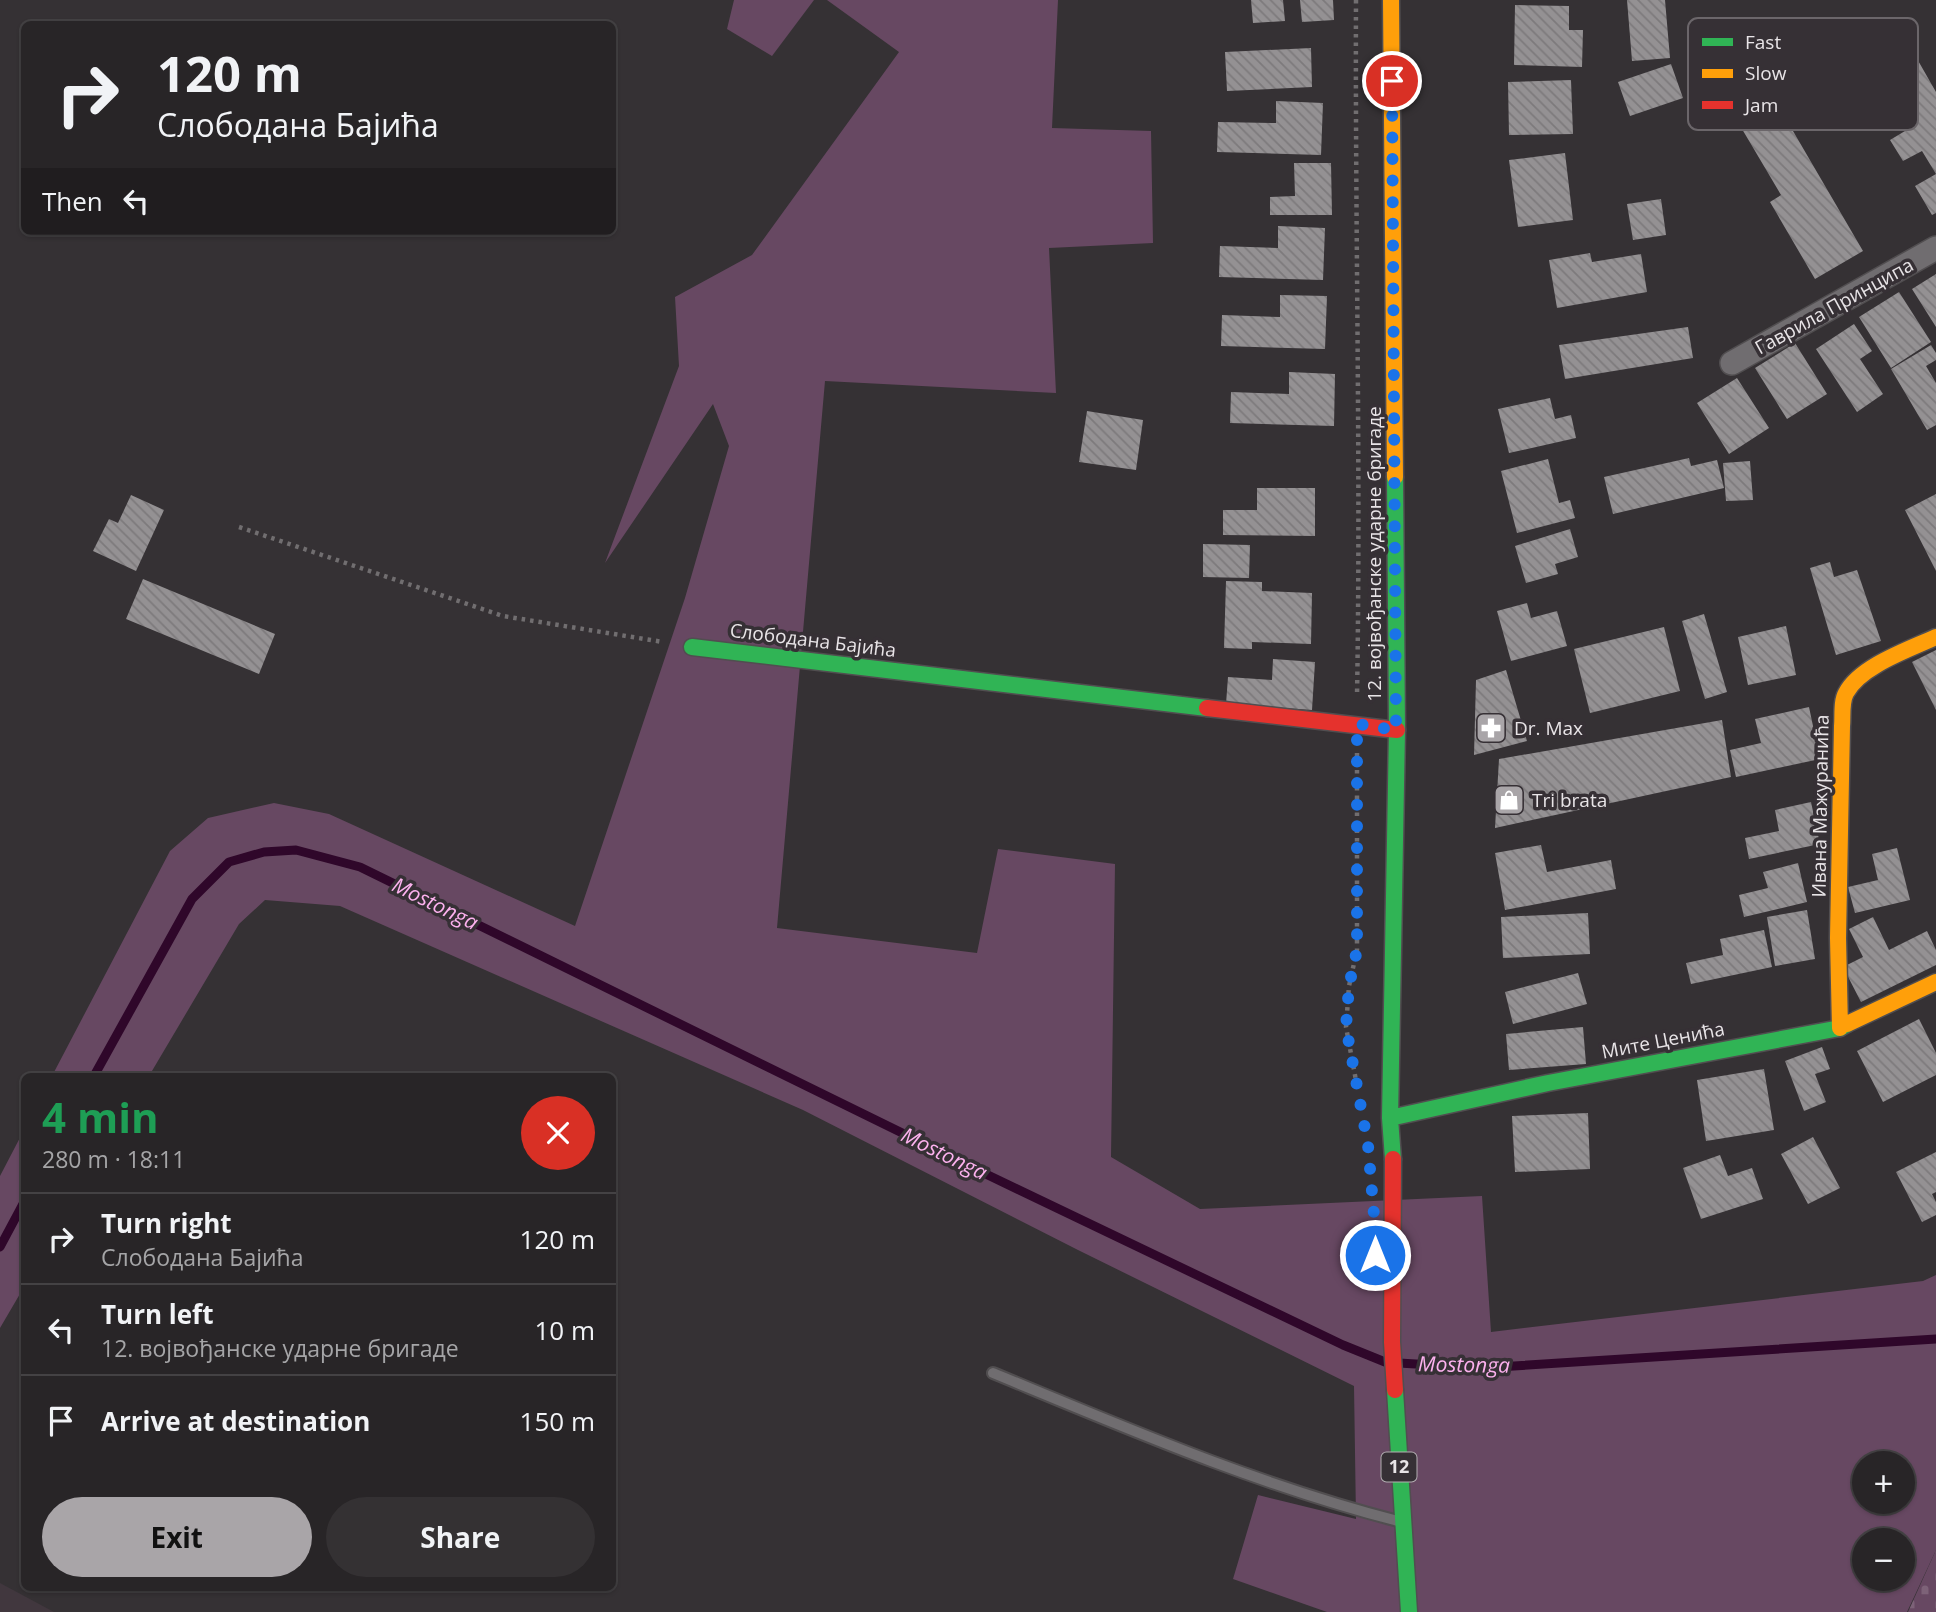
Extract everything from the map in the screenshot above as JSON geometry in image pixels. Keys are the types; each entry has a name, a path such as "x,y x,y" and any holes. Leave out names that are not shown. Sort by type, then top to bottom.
{"street":[{"name":"12. војвођанске ударне бригаде","path":"1391,0 1396,730 1391,1118 1392,1342 1409,1612"},
{"name":"Гаврила Принципа","path":"1732,363 1936,248"},
{"name":"Ивана Мажуранића","path":"1840,1028 1838,912 1845,695 1852,684 1870,669 1936,637"},
{"name":"Слободана Бајића","path":"692,647 1396,730"},
{"name":"Мите Ценића","path":"1391,1118 1548,1083 1840,1028 1936,982"}],"lane":[{"path":"993,1373 1171,1446 1286,1489 1402,1522"}],"path":[{"path":"1356,0 1355,221 1360,533 1357,950 1349,986 1346,1027 1358,1092"},
{"path":"239,527 503,616 692,647"}],"shaded area":[{"path":"0,1583 54,1612 0,1612"}],"green space":[{"path":"734,0 814,0 772,56 727,29"},
{"path":"827,0 1058,0 1052,128 1151,131 1153,243 1049,248 1056,393 825,381 777,928 977,953 998,849 1115,864 1111,1157 1200,1209 1482,1196 1491,1332 1923,1281 1936,1275 1936,1550 1907,1612 1327,1612 1233,1579 1258,1495 1356,1519 1354,1386 803,1110 340,906 265,900 239,924 151,1073 54,1073 170,851 208,818 274,803 329,814 575,926 685,598 729,446 713,404 605,563 679,366 675,297 752,255 899,52"},
{"path":"21,1136 21,1292 0,1328 0,1176"},
{"path":"1936,1550 1936,1612 1908,1612"}],"building":[{"path":"1251,0 1283,0 1285,21 1253,23"},
{"path":"1300,0 1333,0 1334,20 1302,22"},
{"path":"1627,0 1665,0 1670,58 1632,61"},
{"path":"1515,5 1569,6 1569,30 1583,30 1582,67 1514,65"},
{"path":"1311,48 1312,87 1227,91 1225,52"},
{"path":"1918,60 1936,92 1936,174 1922,151 1903,161 1890,140 1907,130 1918,130"},
{"path":"1671,64 1683,98 1630,116 1618,82"},
{"path":"1571,80 1573,134 1509,135 1508,82"},
{"path":"1276,101 1323,103 1321,155 1217,152 1218,122 1276,123"},
{"path":"1743,130 1792,130 1863,251 1815,279 1770,202 1781,195"},
{"path":"1565,153 1573,220 1518,227 1509,160"},
{"path":"1294,163 1331,163 1332,215 1270,215 1270,197 1295,196"},
{"path":"1936,174 1936,213 1932,215 1915,186"},
{"path":"1661,199 1666,235 1633,240 1627,204"},
{"path":"1278,226 1325,228 1323,280 1219,277 1220,246 1278,248"},
{"path":"1590,253 1592,262 1641,254 1647,292 1557,308 1549,260"},
{"path":"1936,274 1936,327 1912,289"},
{"path":"1899,292 1931,342 1891,368 1859,317"},
{"path":"1280,295 1327,296 1325,349 1221,346 1222,315 1280,317"},
{"path":"1854,324 1872,351 1860,359 1883,394 1857,412 1816,349"},
{"path":"1688,327 1693,358 1565,379 1559,345"},
{"path":"1795,343 1827,394 1787,419 1755,368"},
{"path":"1931,345 1936,353 1936,360 1926,366 1936,383 1936,425 1927,430 1891,369"},
{"path":"1289,372 1335,374 1334,426 1230,423 1231,392 1289,394"},
{"path":"1737,378 1769,428 1729,454 1697,403"},
{"path":"1550,398 1555,419 1571,415 1576,438 1509,453 1498,409"},
{"path":"1087,411 1143,420 1136,470 1079,462"},
{"path":"1689,458 1691,466 1717,460 1724,488 1613,514 1604,477"},
{"path":"1548,459 1559,503 1570,500 1575,518 1517,533 1501,471"},
{"path":"1750,461 1753,500 1726,501 1723,463"},
{"path":"1257,488 1315,488 1315,536 1223,535 1223,510 1257,510"},
{"path":"1936,494 1936,571 1905,510"},
{"path":"131,495 164,510 136,571 93,551 109,519 118,523"},
{"path":"1570,529 1578,557 1555,564 1558,574 1526,583 1515,546"},
{"path":"1203,544 1250,545 1249,578 1203,577"},
{"path":"1830,562 1834,577 1857,570 1881,641 1836,655 1810,568"},
{"path":"143,579 275,634 259,674 126,619"},
{"path":"1226,581 1262,582 1262,591 1312,593 1311,644 1252,642 1252,649 1224,648"},
{"path":"1527,603 1531,618 1557,611 1567,646 1511,661 1497,611"},
{"path":"1704,614 1727,692 1705,699 1682,621"},
{"path":"1786,626 1796,675 1748,685 1738,637"},
{"path":"1664,627 1680,691 1590,713 1574,649"},
{"path":"1936,650 1936,710 1912,662"},
{"path":"1273,659 1315,662 1312,710 1226,704 1228,677 1272,680"},
{"path":"1506,670 1527,741 1474,755 1476,680"},
{"path":"1809,707 1820,759 1736,777 1730,750 1761,743 1755,719"},
{"path":"1722,720 1731,777 1495,828 1499,759"},
{"path":"1811,802 1820,844 1749,859 1745,838 1779,831 1775,810"},
{"path":"1541,845 1547,872 1611,860 1616,889 1505,910 1495,853"},
{"path":"1897,848 1910,900 1855,913 1848,887 1878,880 1872,854"},
{"path":"1798,863 1807,902 1744,917 1739,895 1768,888 1763,872"},
{"path":"1807,910 1815,959 1775,966 1767,917"},
{"path":"1588,913 1590,954 1503,958 1501,917"},
{"path":"1873,917 1889,950 1927,931 1936,950 1936,965 1861,1002 1843,967 1863,957 1849,929"},
{"path":"1764,930 1772,967 1691,984 1686,963 1723,955 1720,939"},
{"path":"1578,973 1587,1004 1513,1024 1505,992"},
{"path":"1919,1019 1936,1053 1936,1075 1883,1102 1857,1051"},
{"path":"1583,1027 1586,1064 1509,1070 1506,1034"},
{"path":"1822,1047 1830,1069 1815,1074 1826,1102 1804,1111 1785,1061"},
{"path":"1764,1069 1774,1130 1706,1141 1697,1080"},
{"path":"1588,1113 1590,1169 1515,1172 1512,1116"},
{"path":"1813,1137 1840,1188 1808,1204 1781,1154"},
{"path":"1936,1152 1936,1192 1932,1194 1936,1202 1936,1215 1922,1222 1896,1172"},
{"path":"1720,1155 1728,1176 1752,1168 1763,1199 1701,1219 1683,1168"}],"waterway":[{"name":"Mostonga","path":"96,1073 192,899 229,862 264,852 296,850 360,867 992,1177 1343,1345 1385,1362"},
{"name":"Mostonga","path":"0,1247 21,1208"},
{"name":"Mostonga","path":"1399,1363 1482,1368 1936,1339"}],"traffic: fast":[{"path":"1393,1159 1390,1118 1397,730 1395,477"},
{"path":"692,647 1207,708"},
{"path":"1390,1118 1548,1083 1840,1028 1847,1024"},
{"path":"1395,1390 1409,1612"}],"traffic: slow":[{"path":"1391,0 1395,477"},
{"path":"1840,1028 1838,938 1843,701 1853,683 1862,675 1900,653 1936,637"},
{"path":"1847,1024 1936,982"}],"traffic: jam":[{"path":"1207,708 1397,730"},
{"path":"1393,1159 1392,1342 1395,1390"}],"place":[{"name":"Dr. Max","path":"1491,728"},
{"name":"Tri brata","path":"1509,800"}],"route":[{"path":"1375,1255 1368,1145 1346,1027 1349,986 1357,950 1357,724 1396,730 1392,81"}]}
